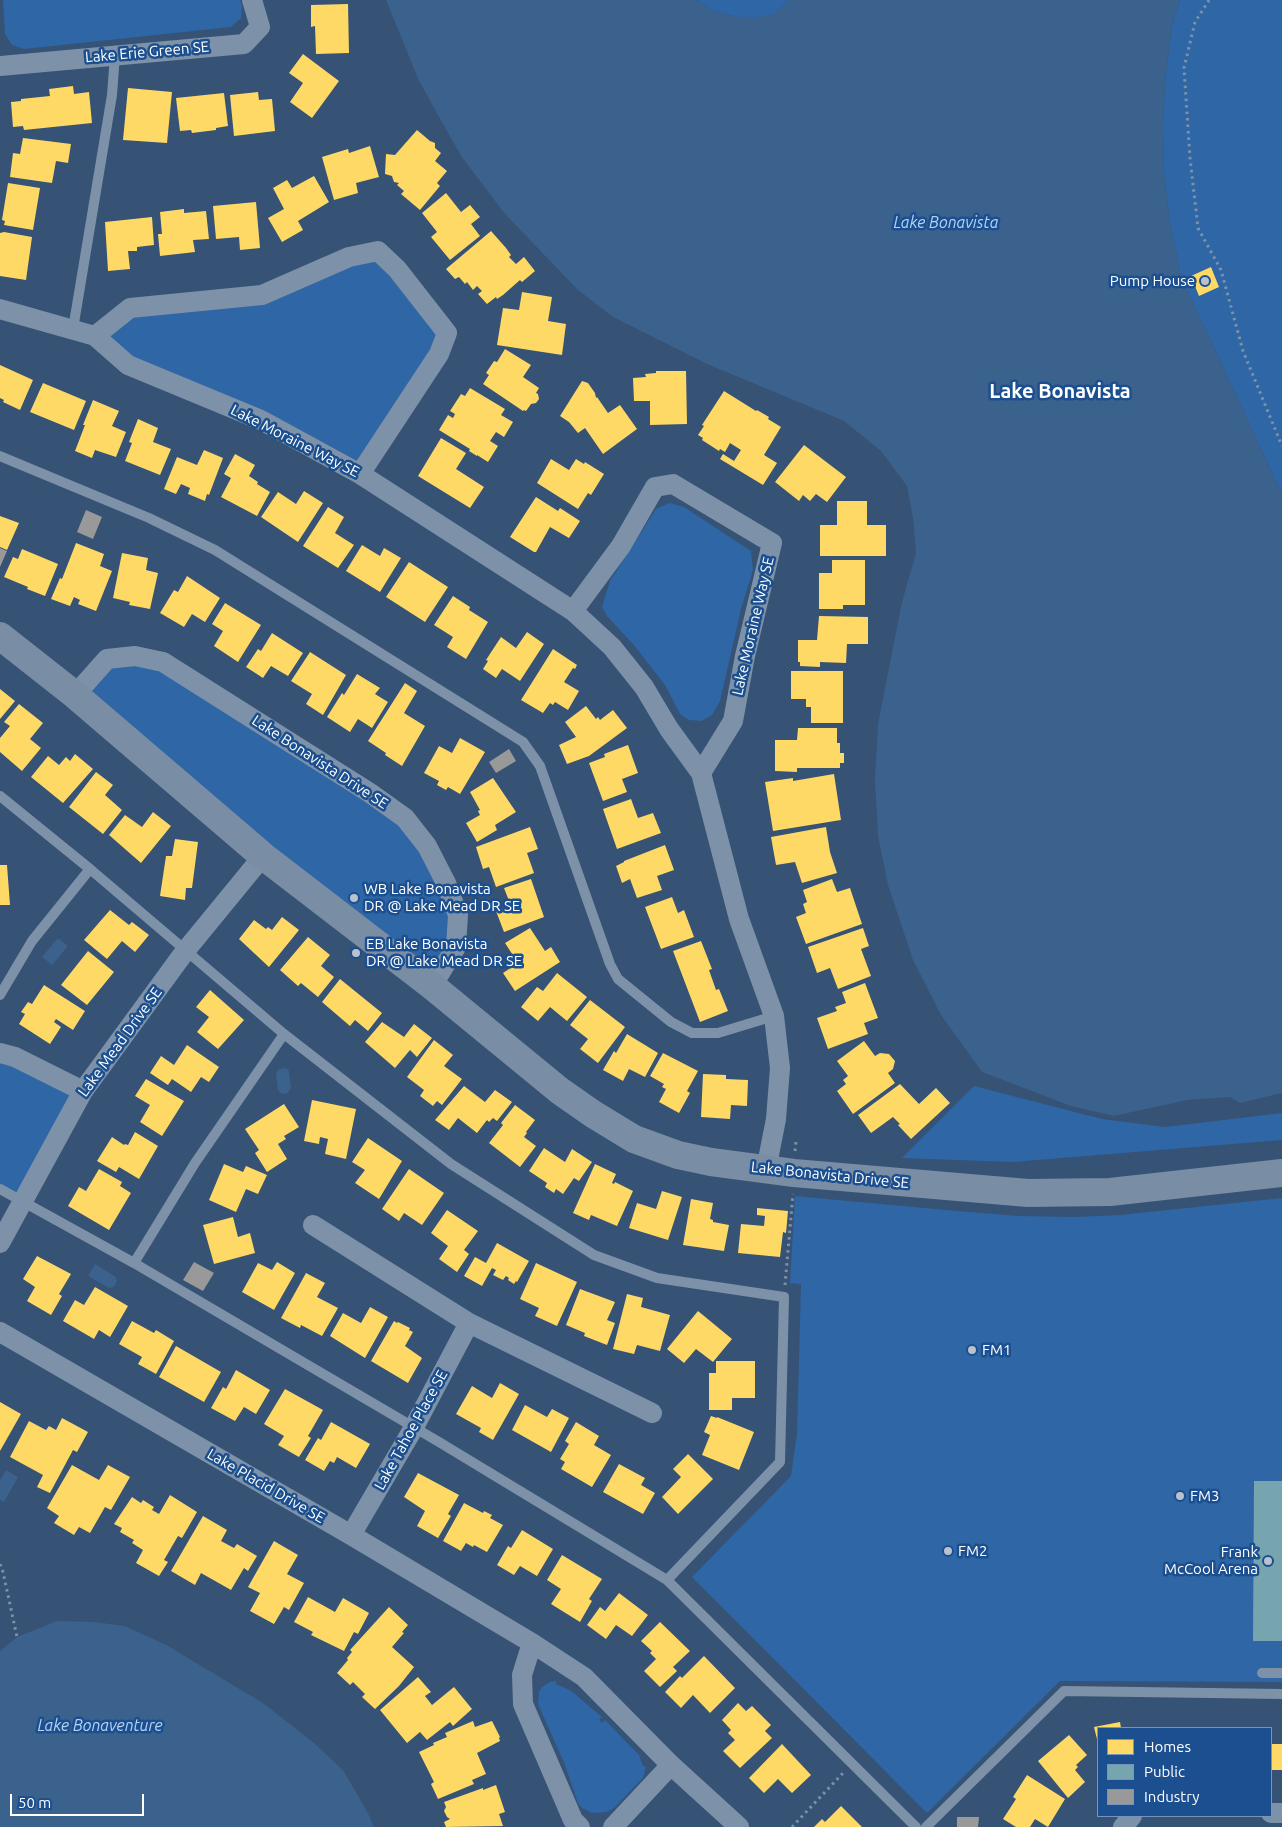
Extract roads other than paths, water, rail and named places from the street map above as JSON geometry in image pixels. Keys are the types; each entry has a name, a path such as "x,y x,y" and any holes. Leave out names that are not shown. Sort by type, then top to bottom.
{"street":[{"name":"Lake Erie Green SE","path":"0,66 244,44 260,27 252,0"},
{"path":"95,336 130,308 262,295 349,257 378,250 397,269 447,333 439,354 360,474"},
{"name":"Lake Moraine Way SE","path":"0,308 95,336 128,365 261,420 360,474 573,611 617,653 644,687 669,729 701,774 739,919 774,1016 780,1068 776,1119 766,1170"},
{"name":"Lake Moraine Way SE","path":"573,611 621,546 654,487 673,484 772,543 745,656 733,721 701,774"},
{"name":"Lake Bonavista Drive SE","path":"0,636 75,695 263,856 432,986 560,1091 634,1139 678,1155 766,1170 1028,1193 1110,1192 1282,1173"},
{"name":"Lake Bonavista Drive SE","path":"75,695 107,659 135,656 163,662 370,793 405,818 427,846 446,883 458,915 456,947 432,986"},
{"name":"Lake Mead Drive SE","path":"0,1243 82,1091 186,950 263,856"},
{"path":"0,1053 15,1057 82,1091"},
{"path":"313,1225 469,1323 652,1412"},
{"name":"Lake Tahoe Place SE","path":"350,1535 413,1429 469,1323"},
{"name":"Lake Placid Drive SE","path":"0,1332 350,1535 532,1643 584,1677 671,1765 739,1827"},
{"path":"532,1643 522,1675 523,1704 573,1820 580,1827"},
{"path":"613,1827 671,1765"},
{"path":"1122,1827 1131,1817"}],"lane":[{"path":"73,329 112,95 115,55"},
{"path":"0,456 149,518 214,550 523,742 540,766 610,964 618,978 671,1022 692,1033 718,1033 774,1016"},
{"path":"0,796 90,869 284,1034 451,1164 594,1255 657,1278 784,1297 780,1462 667,1580"},
{"path":"0,995 32,941 90,869"},
{"path":"134,1263 195,1163 284,1034"},
{"path":"0,1189 134,1263 667,1580 916,1827"},
{"path":"1262,1672 1282,1672"},
{"path":"926,1827 1064,1691 1282,1694"}],"water":[{"name":"Lake Bonavista","path":"386,0 696,0 715,12 738,17 760,17 775,14 789,0 1180,0 1172,25 1165,81 1163,127 1164,175 1170,223 1181,277 1282,494 1282,1093 1240,1103 1230,1097 1187,1100 1114,1116 1071,1106 982,1072 941,1015 913,960 888,885 878,836 875,779 878,724 902,602 916,553 913,518 907,486 881,451 844,421 707,364 613,317 578,290 505,214 461,156 419,81"},
{"path":"58,938 68,946 52,965 42,957"},
{"path":"286,1068 289,1071 291,1088 288,1093 283,1094 278,1091 276,1073 279,1069"},
{"path":"95,1264 116,1277 117,1281 114,1287 109,1288 88,1276"},
{"path":"6,1470 18,1477 4,1502 0,1500 0,1480"},
{"name":"Lake Bonaventure","path":"57,1621 94,1622 125,1626 168,1646 263,1703 314,1743 343,1770 374,1827 0,1827 0,1651 17,1637"}],"place":[{"name":"Pump House","path":"1205,281"},
{"name":"WB Lake Bonavista DR @ Lake Mead DR SE","path":"354,898"},
{"name":"EB Lake Bonavista DR @ Lake Mead DR SE","path":"356,953"},
{"name":"FM1","path":"972,1350"},
{"name":"FM3","path":"1180,1496"},
{"name":"FM2","path":"948,1551"},
{"name":"Frank McCool Arena","path":"1268,1561"}],"district":[{"name":"Lake Bonavista","path":"1060,391"}]}
